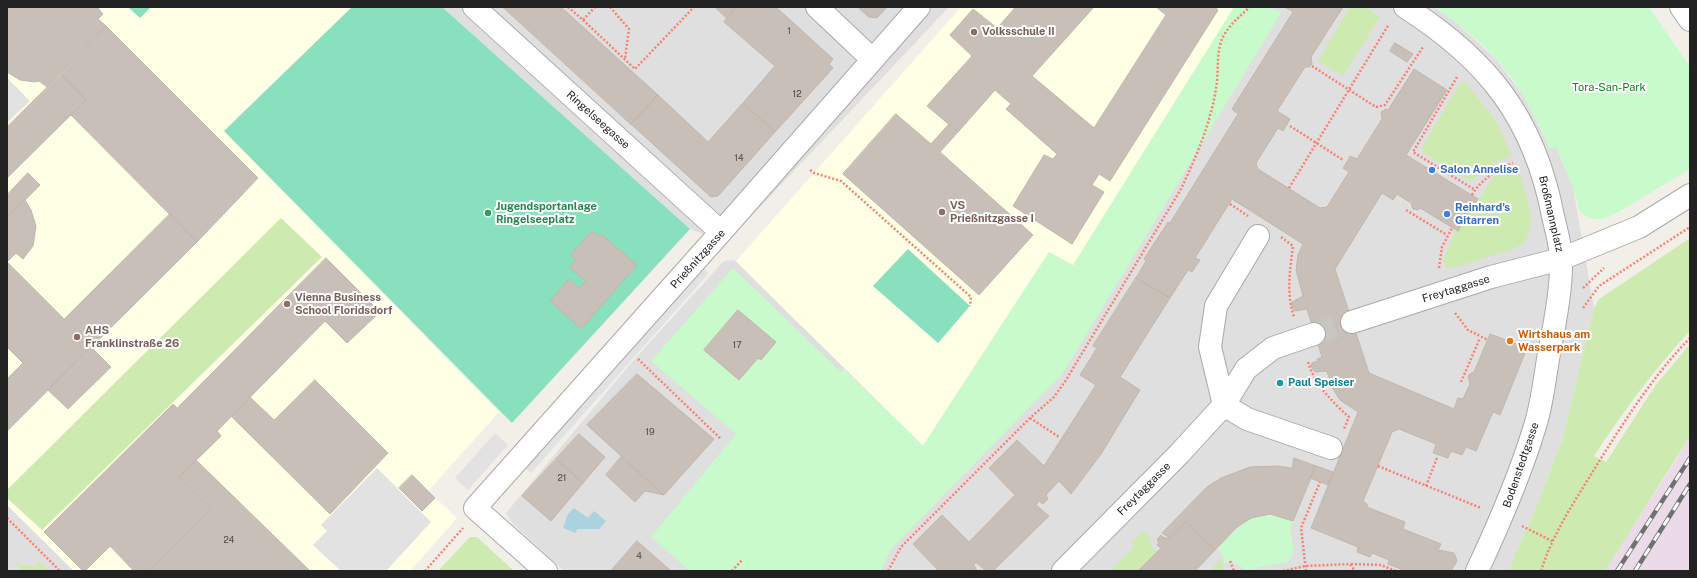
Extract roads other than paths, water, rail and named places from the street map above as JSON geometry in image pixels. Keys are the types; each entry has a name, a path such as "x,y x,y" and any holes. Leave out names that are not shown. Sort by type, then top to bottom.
{"street":[{"name":"Ringelseegasse","path":"474,7 721,232"},
{"path":"817,7 872,59"},
{"name":"Prießnitzgasse","path":"546,571 477,510 919,7"},
{"path":"1681,7 1690,20"},
{"name":"Broßmannplatz","path":"1399,13 1437,28 1470,56 1501,90 1515,111 1536,155 1549,195 1561,259 1639,227 1690,195"},
{"path":"1263,230 1216,306 1210,347 1224,405 1247,419 1330,448"},
{"name":"Freytaggasse","path":"1352,322 1492,277 1561,259"},
{"name":"Bodenstedtgasse","path":"1477,571 1502,517 1536,425 1556,321 1561,259"},
{"name":"Freytaggasse","path":"1063,571 1179,454 1224,405 1246,369 1273,348 1314,334"}],"water":[{"path":"574,508 588,518 594,511 606,521 599,529 577,529 576,533 563,528 568,514"}],"tunnel":[{"path":"1314,334 1352,322"}],"railway":[{"path":"1617,571 1690,458"},
{"path":"1635,571 1690,484"}],"place":[{"name":"Volksschule II","path":"974,32"},
{"name":"Salon Annelise","path":"1432,170"},
{"name":"VS Prießnitzgasse I","path":"942,212"},
{"name":"Jugendsportanlage Ringelseeplatz","path":"488,213"},
{"name":"Reinhard's Gitarren","path":"1447,214"},
{"name":"Vienna Business School Floridsdorf","path":"287,304"},
{"name":"AHS Franklinstraße 26","path":"77,337"},
{"name":"Wirtshaus am Wasserpark","path":"1510,341"},
{"name":"Paul Speiser","path":"1280,383"}],"park label":[{"name":"Tora-San-Park","path":"1609,88"}]}
